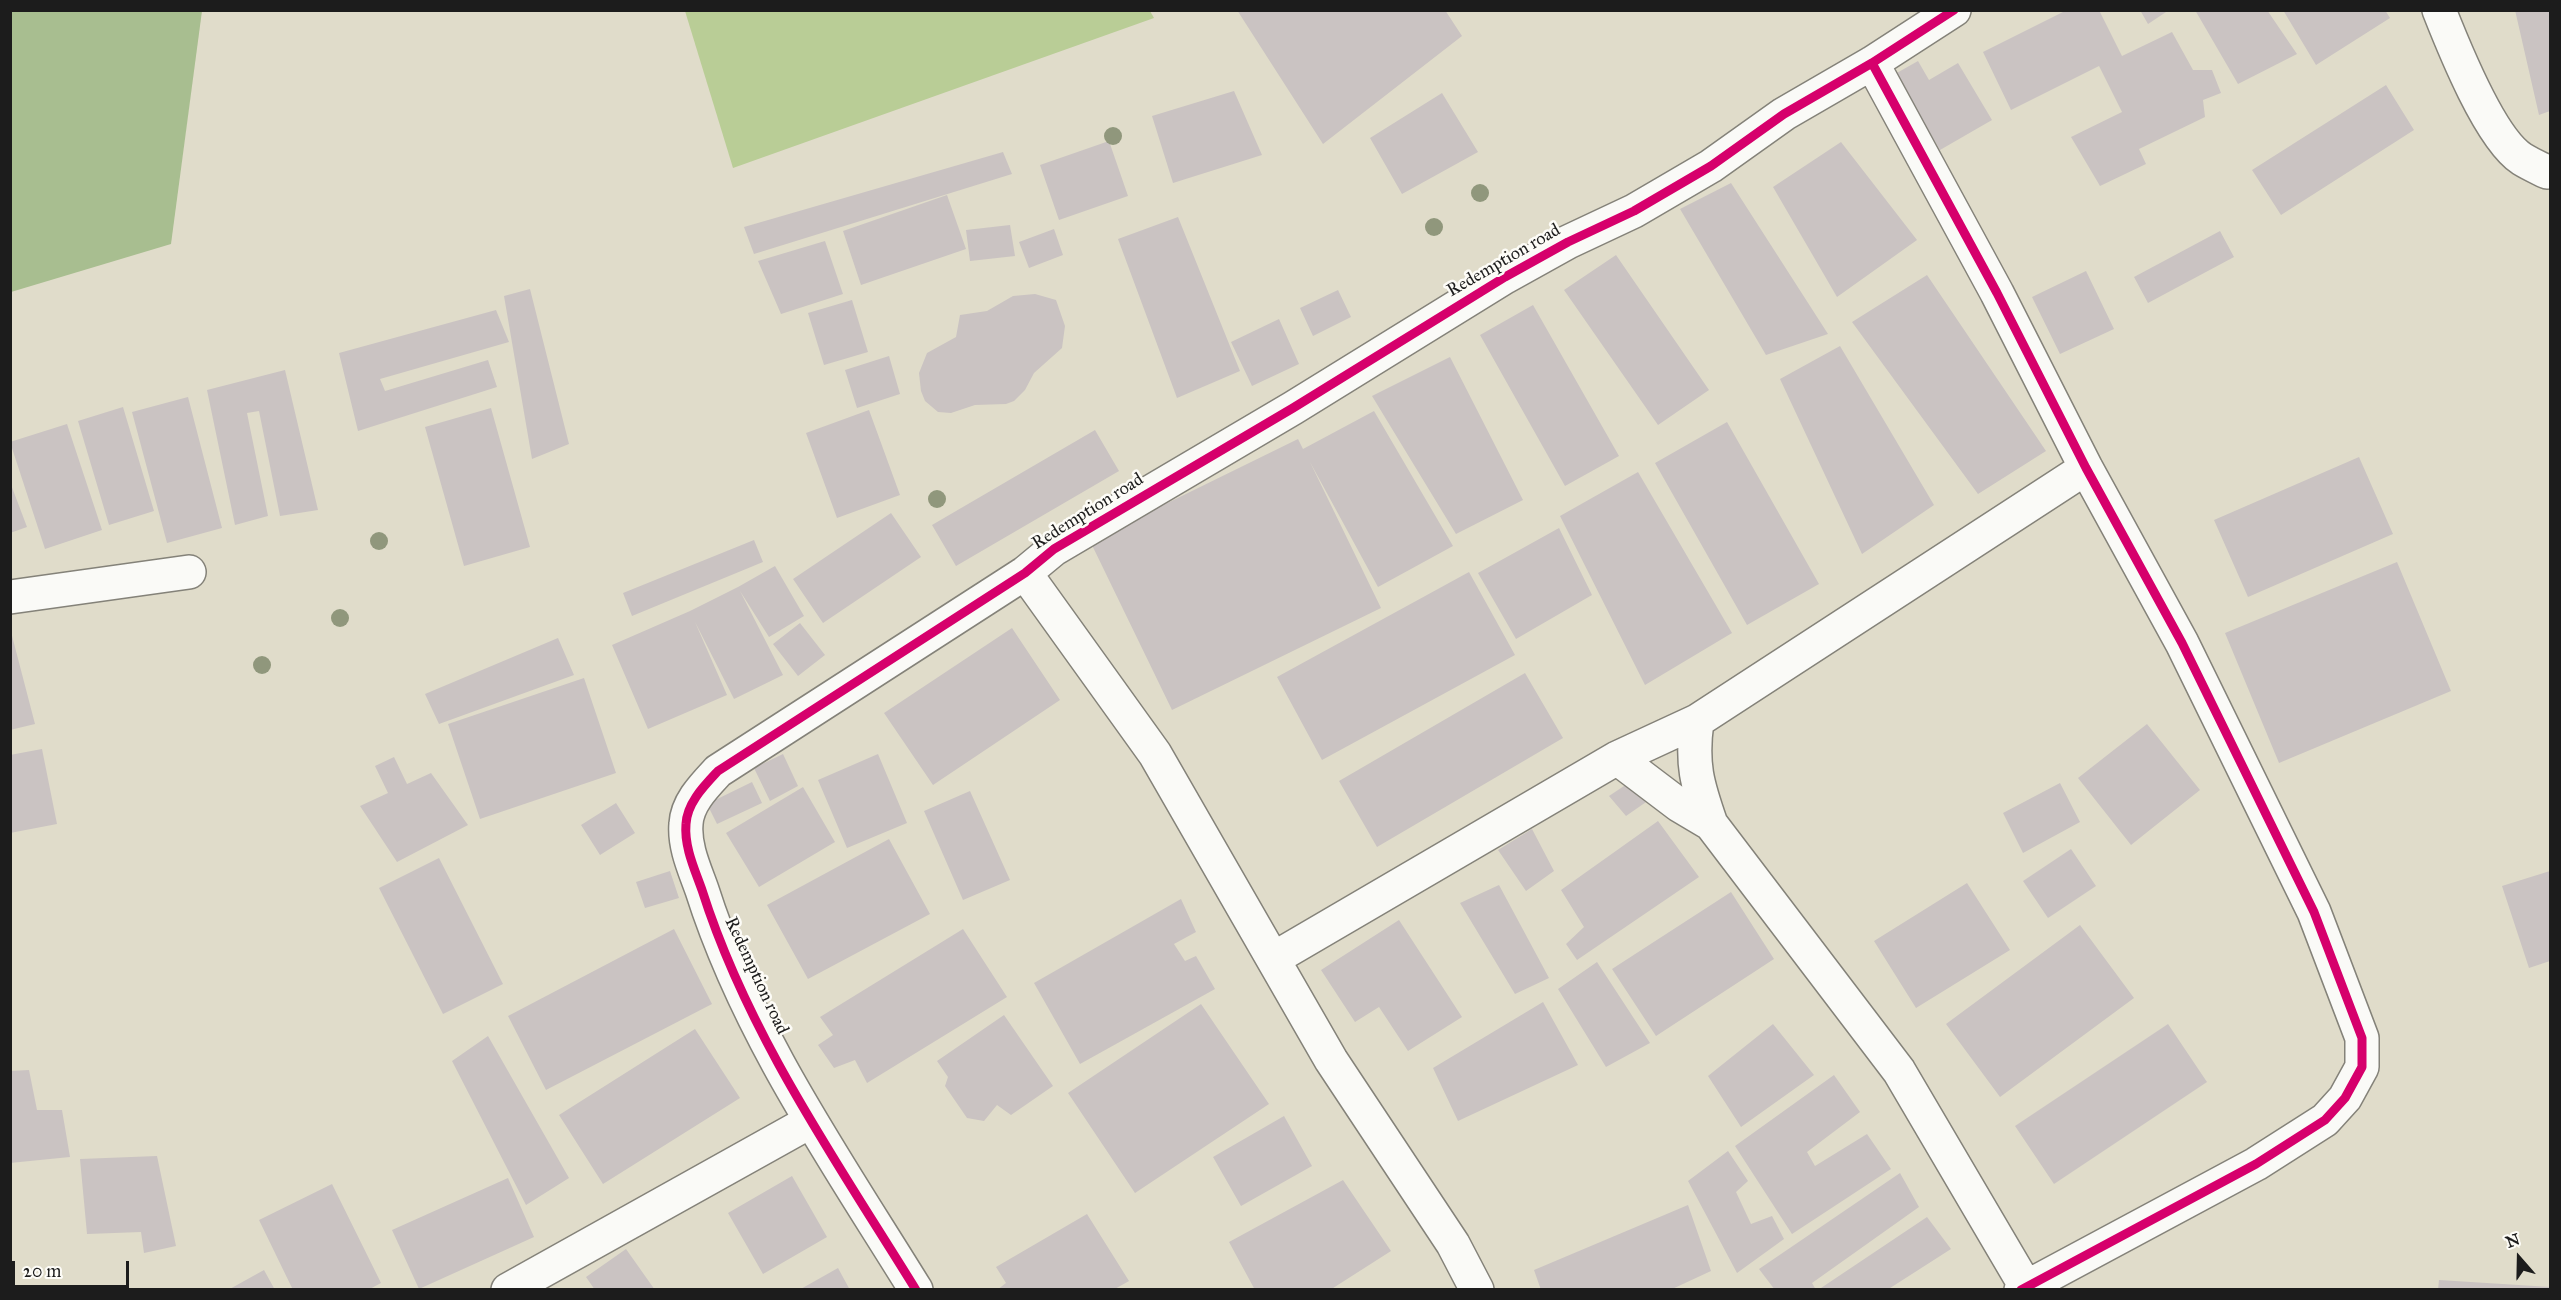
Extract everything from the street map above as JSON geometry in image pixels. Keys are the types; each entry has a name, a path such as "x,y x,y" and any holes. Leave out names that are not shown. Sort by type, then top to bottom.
{"street":[{"name":"Redemption road","path":"916,1290 811,1121 769,1046 718,941 688,847 686,824 691,804 718,771 1025,573 1054,549 1293,408 1505,277 1568,242 1634,212 1711,166 1784,114 1872,63 1954,10"},
{"path":"2439,10 2460,65 2503,141 2522,159 2549,176"},
{"path":"1696,721 1693,751 1696,781 1711,824 1899,1071 2023,1288 2256,1164 2325,1120 2345,1098 2362,1067 2362,1038 2314,912 2182,643 2086,468 1997,293 1872,63"},
{"path":"1274,960 1617,758 1696,721 2086,468"},
{"path":"10,597 189,572"},
{"path":"1025,573 1155,754 1331,1060 1453,1244 1477,1290"},
{"path":"1617,758 1679,805 1711,824"},
{"path":"508,1290 811,1121"}],"green space":[{"path":"11,10 202,11 171,244 11,292"},
{"path":"685,11 1150,11 1154,18 733,168"}],"building":[{"path":"1237,10 1445,10 1462,36 1323,144"},
{"path":"2067,10 2099,10 2122,56 2172,32 2193,70 2212,70 2221,93 2203,100 2205,117 2139,149 2146,164 2100,186 2071,137 2122,112 2099,66 2011,110 1983,52"},
{"path":"2140,10 2169,10 2148,24"},
{"path":"2195,10 2267,10 2297,54 2238,84"},
{"path":"2283,10 2385,10 2390,18 2316,65"},
{"path":"2515,10 2550,10 2550,111 2539,115"},
{"path":"1918,61 1929,80 1958,63 1992,120 1940,150 1895,74"},
{"path":"2386,85 2414,130 2281,215 2252,170"},
{"path":"1234,91 1262,155 1173,183 1152,116"},
{"path":"1442,93 1478,152 1402,194 1370,138"},
{"path":"1109,141 1128,196 1059,220 1040,165"},
{"path":"1841,142 1917,240 1837,297 1773,187"},
{"path":"1003,152 1012,174 754,254 744,227"},
{"path":"1731,183 1828,334 1766,355 1680,209"},
{"path":"947,195 966,249 861,285 843,231"},
{"path":"1178,217 1240,371 1177,398 1118,239"},
{"path":"1010,225 1015,256 970,261 966,230"},
{"path":"1054,229 1063,255 1029,268 1019,242"},
{"path":"2220,231 2234,257 2148,303 2134,277"},
{"path":"825,241 843,294 781,314 758,261"},
{"path":"1616,255 1709,390 1658,425 1564,290"},
{"path":"2086,271 2114,329 2060,354 2032,297"},
{"path":"1927,275 2046,451 1978,494 1852,322"},
{"path":"530,289 569,444 532,459 504,296"},
{"path":"1338,290 1351,317 1313,336 1300,308"},
{"path":"1035,294 1056,300 1065,326 1062,348 1034,373 1025,390 1014,401 1006,404 975,405 951,413 938,412 925,401 921,391 919,373 927,353 956,337 960,315 987,311 1013,296"},
{"path":"852,300 868,352 824,365 808,313"},
{"path":"1533,305 1619,456 1565,486 1480,335"},
{"path":"496,310 509,342 380,379 385,391 488,360 497,387 358,431 339,353"},
{"path":"1279,319 1299,364 1252,386 1231,342"},
{"path":"1840,346 1934,505 1862,554 1780,379"},
{"path":"889,356 900,394 857,408 845,370"},
{"path":"1450,357 1523,500 1456,534 1372,396"},
{"path":"285,370 318,510 280,516 259,411 247,413 268,516 235,525 207,390"},
{"path":"188,397 222,528 167,543 132,412"},
{"path":"123,407 154,511 109,525 78,421"},
{"path":"491,408 530,547 464,566 425,427"},
{"path":"869,410 900,495 837,518 806,433"},
{"path":"1374,411 1453,546 1378,587 1310,462 1381,608 1172,710 1090,541 1298,439 1303,449"},
{"path":"1727,422 1819,584 1747,625 1655,463"},
{"path":"67,424 102,530 45,549 10,442"},
{"path":"1095,430 1119,471 956,566 932,525"},
{"path":"2359,457 2393,534 2248,597 2214,520"},
{"path":"1638,472 1732,633 1645,685 1560,516"},
{"path":"10,482 27,527 10,533"},
{"path":"891,513 921,557 823,623 793,579"},
{"path":"1559,528 1592,595 1516,639 1478,573"},
{"path":"754,540 763,562 632,616 623,593"},
{"path":"2397,562 2451,691 2279,763 2225,633"},
{"path":"775,566 804,616 769,637 740,591 783,675 734,699 695,622 727,695 648,729 612,645 690,611"},
{"path":"1469,572 1515,655 1322,760 1277,677"},
{"path":"800,623 825,655 798,676 773,644"},
{"path":"10,628 35,724 10,730"},
{"path":"1012,628 1060,700 933,785 884,713"},
{"path":"558,638 574,675 439,724 425,694"},
{"path":"1525,673 1563,738 1377,847 1339,781"},
{"path":"584,678 616,773 480,819 448,724"},
{"path":"2147,724 2200,790 2131,845 2078,778"},
{"path":"42,749 57,824 10,833 10,755"},
{"path":"783,754 798,786 770,801 754,768"},
{"path":"878,754 907,823 847,848 818,780"},
{"path":"394,757 407,784 431,773 468,825 397,862 360,806 388,793 375,766"},
{"path":"1633,780 1649,800 1626,816 1609,796"},
{"path":"752,782 762,803 717,824 707,804"},
{"path":"2060,783 2080,822 2023,853 2003,813"},
{"path":"803,787 835,842 759,887 726,833"},
{"path":"970,791 1010,880 963,900 924,811"},
{"path":"616,803 635,833 600,855 581,825"},
{"path":"1658,821 1699,877 1577,960 1566,944 1584,927 1561,890"},
{"path":"1532,829 1554,871 1526,891 1498,850"},
{"path":"889,839 930,914 808,979 767,905"},
{"path":"2071,849 2096,886 2048,918 2023,881"},
{"path":"439,858 503,984 443,1014 379,888"},
{"path":"670,871 679,898 645,908 636,882"},
{"path":"2550,871 2550,961 2529,968 2502,886"},
{"path":"1967,883 2010,950 1916,1008 1874,941"},
{"path":"1499,885 1549,978 1515,994 1460,903"},
{"path":"1731,892 1774,959 1656,1036 1612,969"},
{"path":"1181,899 1196,932 1174,944 1185,961 1196,956 1215,989 1080,1064 1034,983"},
{"path":"1399,920 1462,1017 1408,1051 1379,1007 1355,1022 1321,970"},
{"path":"2080,925 2134,998 2000,1097 1946,1024"},
{"path":"674,929 712,1004 546,1090 508,1016"},
{"path":"963,929 1007,997 867,1083 855,1060 834,1068 818,1045 833,1035 820,1017"},
{"path":"1597,962 1650,1043 1606,1067 1558,989"},
{"path":"1543,1002 1578,1065 1458,1121 1433,1068"},
{"path":"1201,1004 1269,1104 1135,1193 1068,1093"},
{"path":"1004,1015 1053,1086 1011,1115 997,1105 984,1121 967,1118 945,1086 948,1077 937,1061"},
{"path":"1773,1024 1814,1075 1741,1127 1708,1076"},
{"path":"2168,1024 2207,1082 2054,1184 2015,1126"},
{"path":"695,1029 740,1098 603,1184 559,1115"},
{"path":"488,1036 569,1178 526,1205 452,1061"},
{"path":"29,1070 37,1110 62,1110 70,1157 10,1163 10,1071"},
{"path":"1834,1075 1860,1112 1807,1152 1815,1166 1867,1134 1891,1169 1792,1234 1735,1146"},
{"path":"1284,1116 1312,1166 1241,1206 1213,1157"},
{"path":"1728,1151 1748,1181 1736,1192 1751,1224 1772,1216 1784,1239 1737,1273 1688,1181"},
{"path":"157,1156 176,1246 144,1253 141,1232 87,1234 80,1159"},
{"path":"1900,1173 1919,1207 1812,1283 1816,1290 1775,1290 1759,1269"},
{"path":"792,1176 827,1237 763,1274 728,1213"},
{"path":"508,1178 534,1237 419,1289 392,1230"},
{"path":"1343,1180 1391,1251 1330,1290 1255,1290 1229,1242"},
{"path":"332,1184 381,1283 368,1290 293,1290 259,1220"},
{"path":"1688,1205 1711,1271 1670,1290 1541,1290 1534,1270"},
{"path":"1087,1214 1129,1281 1113,1290 997,1290 1006,1283 996,1267"},
{"path":"1927,1217 1951,1249 1887,1290 1818,1290"},
{"path":"626,1249 655,1290 595,1290 586,1277"},
{"path":"838,1268 850,1290 799,1290"},
{"path":"264,1270 275,1290 228,1290"},
{"path":"2439,1280 2550,1287 2550,1290 2438,1290"}],"cycle path":[{"path":"916,1290 826,1145 769,1047 721,944 688,850 687,816 702,789 718,771 1025,573 1054,549 1293,408 1505,277 1568,242 1634,211 1711,166 1784,114 1872,63 1954,10"},
{"path":"1872,63 1997,293 2086,468 2182,643 2314,912 2362,1038 2362,1067 2345,1098 2325,1120 2256,1164 2021,1290"}]}
